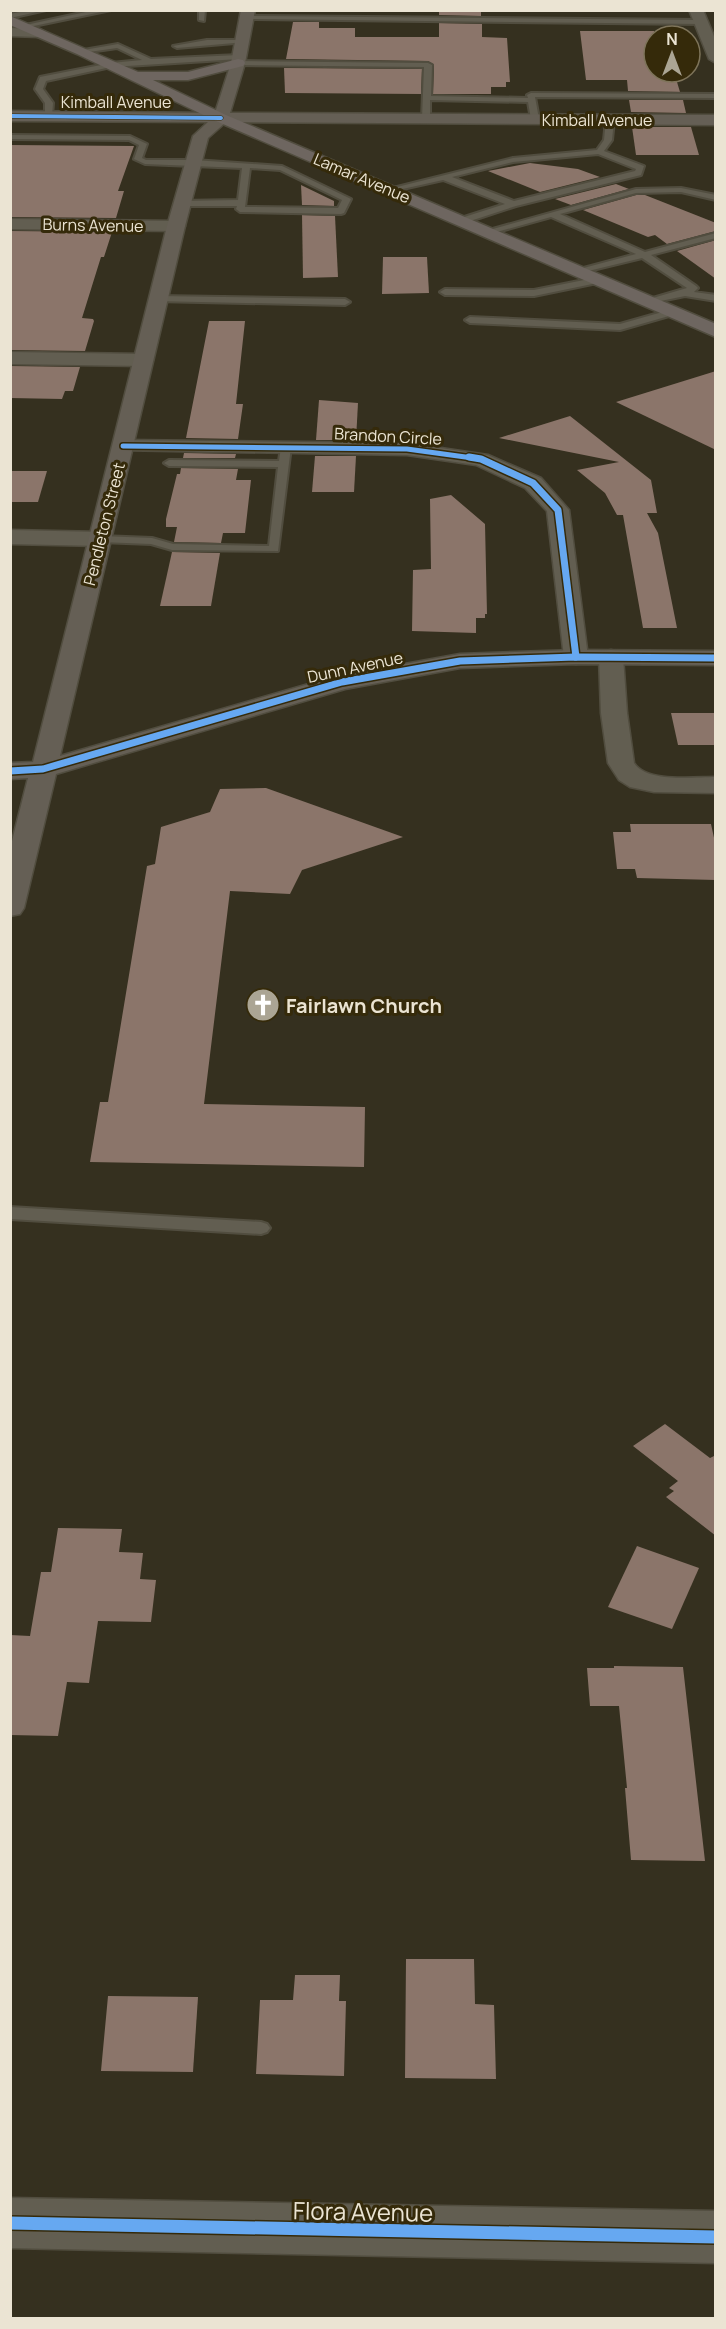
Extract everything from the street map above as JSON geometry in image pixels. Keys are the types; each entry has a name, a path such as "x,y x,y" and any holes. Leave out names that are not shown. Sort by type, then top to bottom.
{"main road":[{"name":"Pendleton Street","path":"10,908 176,226 201,136 221,118 240,54 248,14"},
{"name":"Lamar Avenue","path":"10,18 305,158 389,190 716,331"},
{"path":"132,75 188,76 240,54"},
{"path":"232,80 250,98 272,106 368,118"},
{"name":"Kimball Avenue","path":"10,116 716,120"},
{"name":"Dunn Avenue","path":"10,771 42,769 342,682 460,661 576,657 716,658"}],"street":[{"path":"698,16 716,59"},
{"path":"10,32 40,33"},
{"name":"Burns Avenue","path":"10,224 176,226"},
{"path":"10,358 143,360"},
{"name":"Brandon Circle","path":"123,446 285,455 407,449 481,459 533,483 558,510 576,657"},
{"path":"10,537 101,539"},
{"path":"611,657 614,713 621,763 628,774 639,781 654,784 716,785"},
{"name":"Flora Avenue","path":"10,2223 716,2237"}],"lane":[{"path":"10,18 43,10"},
{"path":"24,26 108,10"},
{"path":"202,10 202,20"},
{"path":"248,14 362,19 698,16"},
{"path":"177,46 188,47 197,39 240,54"},
{"path":"166,42 188,47"},
{"path":"82,51 118,46 150,61"},
{"path":"134,53 144,49 155,50"},
{"path":"144,49 164,54"},
{"path":"48,117 49,103 39,89 43,79 111,65 240,54 428,65 426,119"},
{"path":"535,120 531,95 716,96"},
{"path":"427,98 532,100"},
{"path":"599,152 608,140 610,120"},
{"path":"10,137 130,138 143,144 138,159 145,162 194,162 282,168 347,200 341,211 183,203"},
{"path":"389,190 513,160 599,152 641,168 638,173 513,204 461,221"},
{"path":"282,168 291,164"},
{"path":"241,206 246,165"},
{"path":"444,177 513,204"},
{"path":"486,232 644,190 681,190 716,198"},
{"path":"552,214 643,254 692,286 693,290 685,293 649,302"},
{"path":"579,272 716,235"},
{"path":"445,292 534,293 599,280"},
{"path":"685,293 716,298"},
{"path":"158,299 345,302"},
{"path":"470,320 620,327 673,312"},
{"path":"101,539 152,541 172,547 274,549 285,455 169,463"},
{"path":"10,1213 261,1228"}],"building":[{"path":"439,10 481,10 481,16 439,15"},
{"path":"293,22 319,22 319,28 355,28 355,37 439,37 439,23 482,24 482,37 507,38 510,82 506,82 506,87 491,87 491,94 433,94 434,65 428,61 286,59"},
{"path":"580,31 642,31 642,84 678,84 680,92 628,91 627,80 586,80"},
{"path":"284,68 422,69 421,94 285,93"},
{"path":"629,100 683,100 686,113 631,112"},
{"path":"632,127 691,127 699,155 636,155"},
{"path":"10,145 134,146 118,191 124,191 116,218 10,217"},
{"path":"530,163 578,169 600,177 540,192 488,171"},
{"path":"616,184 629,189 571,205 555,199"},
{"path":"301,185 334,201 334,206 302,205"},
{"path":"636,195 645,195 716,223 716,231 667,244 655,235 648,237 583,210"},
{"path":"302,215 335,216 338,277 303,278"},
{"path":"10,231 112,232 104,257 101,257 82,318 94,321 85,351 10,350"},
{"path":"716,240 716,279 677,251"},
{"path":"383,257 427,257 429,293 382,294"},
{"path":"209,321 245,321 236,404 243,404 238,439 186,438"},
{"path":"10,366 80,367 73,391 65,391 62,399 10,398"},
{"path":"716,371 716,450 616,402"},
{"path":"319,400 358,403 356,440 316,440"},
{"path":"570,416 651,480 657,513 647,513 658,533 677,628 643,628 623,515 617,515 605,493 577,470 619,462 499,438"},
{"path":"184,453 236,454 235,458 183,458"},
{"path":"315,456 356,456 354,492 312,492"},
{"path":"181,468 238,469 236,480 251,480 245,533 223,533 221,543 174,542 177,527 166,527 166,519 177,474 180,474"},
{"path":"10,471 47,471 38,502 10,502"},
{"path":"451,495 485,524 487,614 485,618 476,618 476,633 412,631 413,570 431,569 430,499"},
{"path":"172,552 220,553 211,606 160,606"},
{"path":"671,713 716,713 716,745 678,745"},
{"path":"266,788 403,837 302,870 290,894 230,891 204,1104 365,1107 364,1167 90,1162 100,1102 108,1102 147,866 155,864 161,827 210,812 220,789"},
{"path":"630,824 711,824 716,847 716,880 637,878 635,869 617,869 613,832 631,832"},
{"path":"665,1424 710,1458 716,1455 716,1536 666,1497 674,1491 669,1488 678,1481 633,1446"},
{"path":"58,1528 122,1529 119,1552 143,1553 140,1579 156,1580 151,1622 98,1621 89,1683 67,1682 58,1736 10,1735 10,1635 30,1636 41,1572 51,1572"},
{"path":"637,1546 699,1568 672,1629 608,1607"},
{"path":"614,1666 683,1667 705,1861 631,1860 619,1706 590,1706 587,1668 614,1668"},
{"path":"406,1959 474,1959 475,2004 494,2005 496,2079 405,2078"},
{"path":"295,1975 340,1975 339,2001 346,2001 344,2076 256,2074 260,2000 293,2000"},
{"path":"108,1996 198,1997 193,2072 101,2071"}],"cycle path":[{"path":"10,116 221,118"},
{"path":"123,446 407,449 481,459 533,483 558,510 576,657"},
{"path":"10,771 43,769 342,682 460,661 576,657 716,658"},
{"path":"10,2223 716,2237"}],"place":[{"name":"Fairlawn Church","path":"263,1005"}]}
